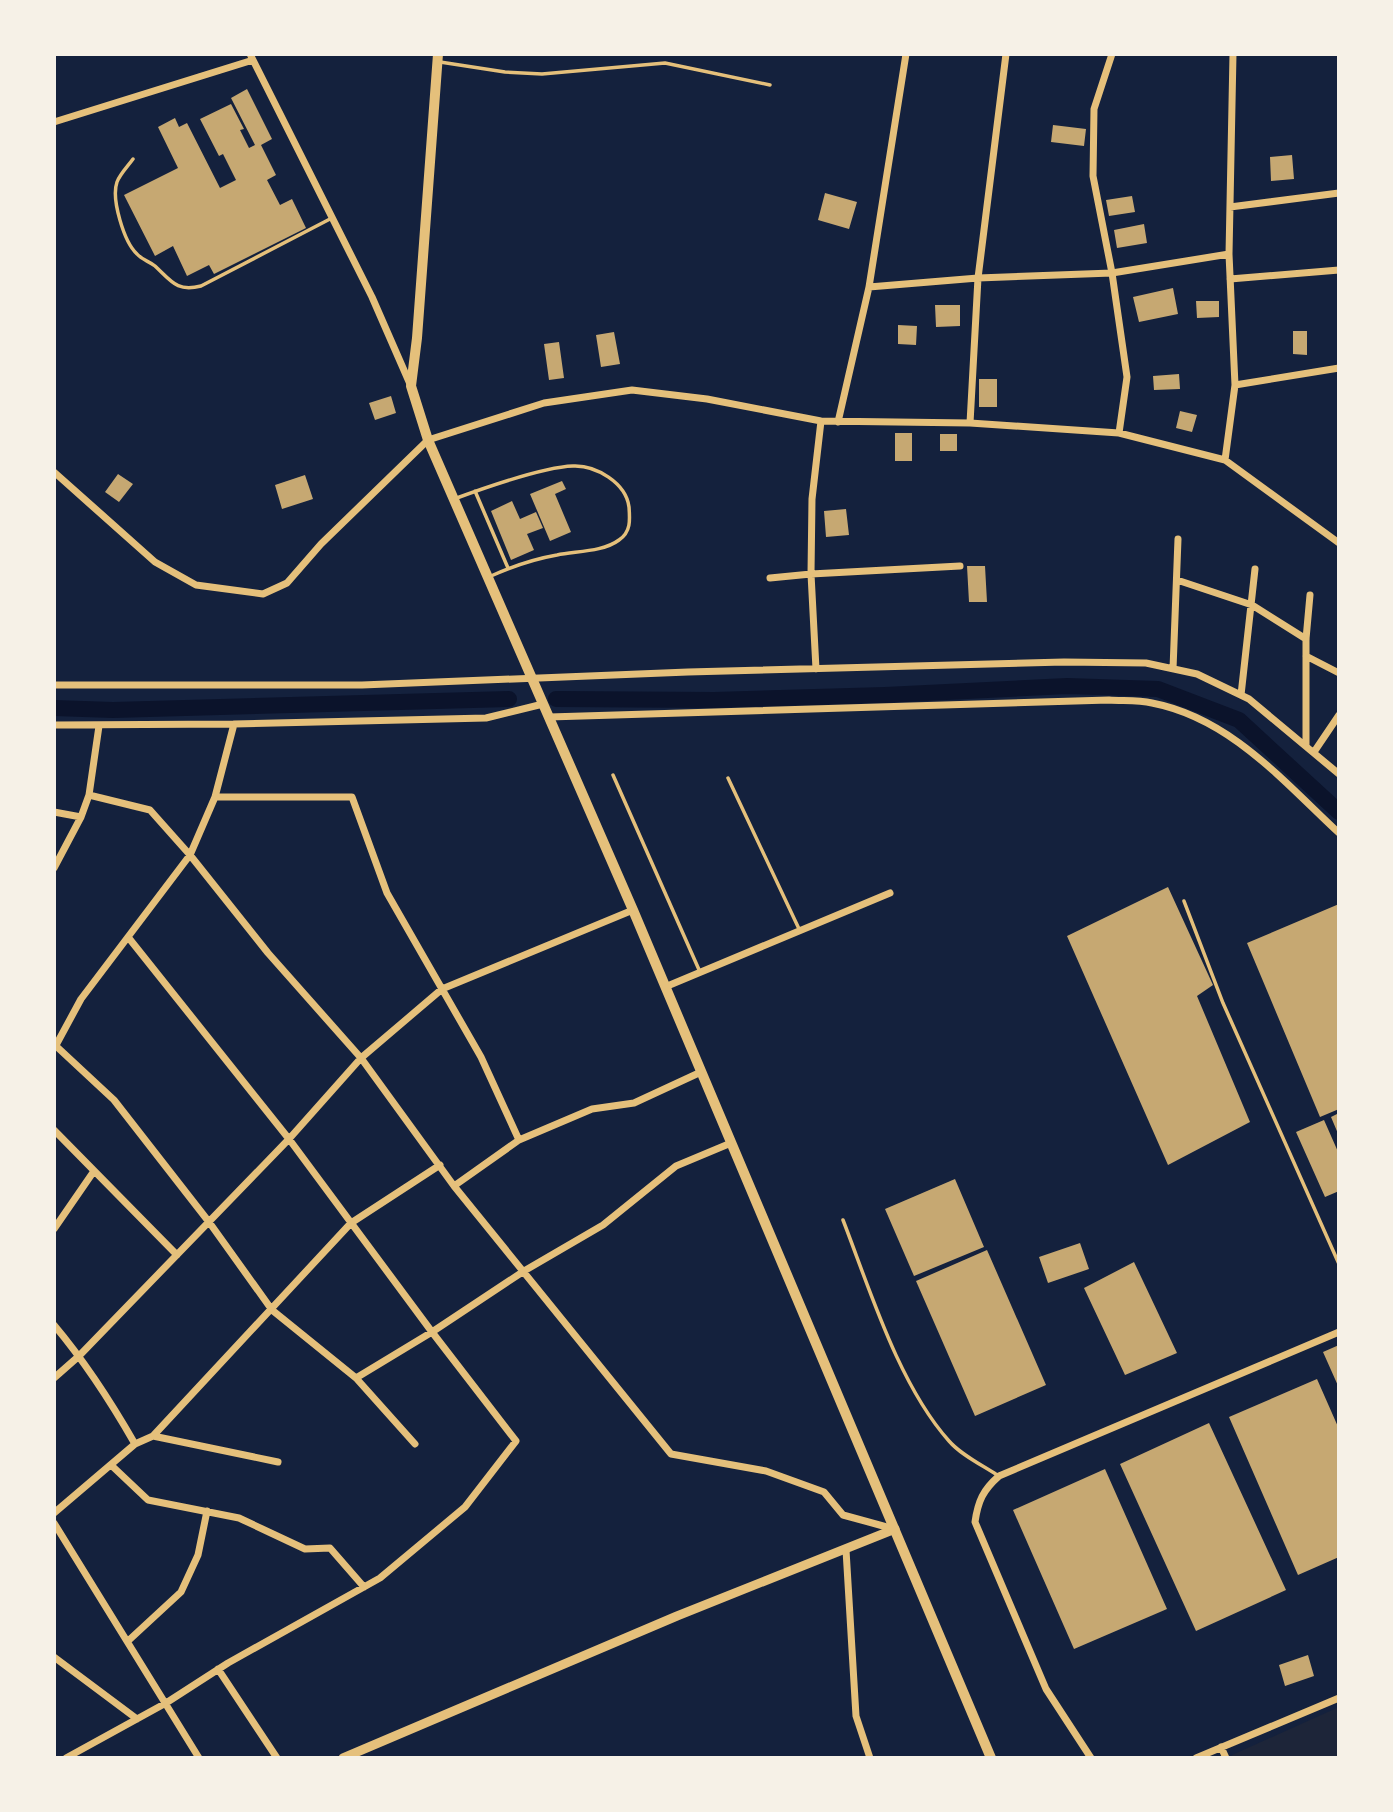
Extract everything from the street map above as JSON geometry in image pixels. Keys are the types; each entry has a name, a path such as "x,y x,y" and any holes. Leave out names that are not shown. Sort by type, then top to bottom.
{"main road":[{"path":"438,58 411,386 428,440 633,910 991,1758"}],"street":[{"path":"970,423 978,278 1006,54"},
{"path":"1112,54 1094,109 1093,176 1112,273 1127,377 1119,433"},
{"path":"1225,460 1235,385 1229,254 1233,54"},
{"path":"838,422 869,287 904,56"},
{"path":"54,122 251,57 372,296 411,386"},
{"path":"1230,207 1339,193"},
{"path":"869,287 978,278 1112,273 1229,254"},
{"path":"1230,279 1339,270"},
{"path":"1235,385 1339,368"},
{"path":"54,472 155,562 196,585 263,594 287,583 321,544 428,440 544,403 632,390 707,399 821,421 970,423 1119,433 1225,460 1339,543"},
{"path":"816,669 811,574 811,499 821,421"},
{"path":"1173,669 1178,539"},
{"path":"770,578 960,566"},
{"path":"1241,695 1255,569"},
{"path":"1177,580 1252,605 1306,639"},
{"path":"1306,746 1306,639 1311,595"},
{"path":"1306,656 1339,673"},
{"path":"54,685 362,685 530,677 1064,662 1146,663 1197,674 1249,699 1339,774"},
{"path":"549,717 1109,700 1151,702 1190,714 1220,729 1249,749 1339,832"},
{"path":"54,725 486,718 543,705"},
{"path":"1314,752 1339,715"},
{"path":"234,724 215,797 190,855 81,999 55,1047 114,1100 209,1222 272,1310 356,1378 415,1444"},
{"path":"54,868 81,817 89,795 99,726"},
{"path":"89,795 150,810 190,855 268,953 361,1058 454,1186 671,1454 766,1471 824,1492 843,1515 895,1529"},
{"path":"215,797 352,797 387,893 481,1057 519,1140"},
{"path":"54,812 81,817"},
{"path":"665,987 890,893"},
{"path":"54,1378 79,1356 289,1139 361,1058 442,989 633,910"},
{"path":"66,1758 380,1578 465,1507 516,1441 289,1139 128,937"},
{"path":"454,1186 519,1140 592,1109 634,1103 701,1072"},
{"path":"54,1130 177,1255"},
{"path":"356,1378 524,1271 603,1225 676,1166 732,1143"},
{"path":"54,1513 135,1444 153,1436 351,1223 440,1166"},
{"path":"54,1229 94,1171"},
{"path":"54,1325 111,1401 135,1444"},
{"path":"1091,1758 1046,1689 975,1522 978,1502 985,1488 999,1476 1339,1332"},
{"path":"153,1436 278,1462"},
{"path":"111,1465 148,1500 239,1518 305,1549 331,1548 364,1587"},
{"path":"128,1641 181,1592 198,1555 207,1511"},
{"path":"54,1523 199,1758"},
{"path":"348,1757 677,1616 895,1529"},
{"path":"846,1550 856,1716 870,1758"},
{"path":"54,1657 137,1718"},
{"path":"218,1669 277,1758"},
{"path":"1196,1758 1339,1698"},
{"path":"1221,1747 1226,1758"}],"lane":[{"path":"438,58 505,72 542,74 665,63 771,85"},
{"path":"133,159 116,187 120,224 134,252 150,262 178,287 188,289 201,286 332,218"},
{"path":"452,500 546,471 574,466 597,470 622,489 628,500 630,520 627,533 617,542 604,547 554,555 508,568 487,578"},
{"path":"475,491 508,568"},
{"path":"613,775 700,972"},
{"path":"728,778 800,931"},
{"path":"1184,901 1223,1003 1339,1264"},
{"path":"843,1220 908,1378 929,1416 951,1444 999,1476"}],"shaded area":[{"path":"1339,1707 1339,1758 1233,1758 1232,1755"}],"building":[{"path":"247,89 272,139 261,145 276,175 267,180 280,205 292,199 306,228 214,274 209,265 187,276 173,246 155,256 124,195 178,168 158,127 175,118 179,127 187,123 220,188 236,180 223,154 219,156 200,119 231,104 244,129 240,130 249,148 255,145 231,98"},
{"path":"1053,125 1086,129 1084,146 1051,142"},
{"path":"1292,155 1294,179 1271,181 1270,157"},
{"path":"825,193 857,202 849,229 818,220"},
{"path":"1132,196 1135,212 1109,216 1106,200"},
{"path":"1144,224 1147,243 1117,248 1114,230"},
{"path":"1173,288 1178,314 1139,322 1133,297"},
{"path":"1196,301 1219,301 1219,317 1197,318"},
{"path":"935,305 960,305 960,326 936,327"},
{"path":"898,325 917,326 916,345 898,344"},
{"path":"1293,331 1307,331 1307,355 1293,354"},
{"path":"614,332 620,364 601,367 596,335"},
{"path":"559,342 564,378 549,380 544,344"},
{"path":"1179,374 1180,389 1154,390 1153,376"},
{"path":"979,379 997,379 997,407 979,407"},
{"path":"391,396 396,413 375,420 369,403"},
{"path":"1180,411 1197,415 1192,432 1176,428"},
{"path":"895,433 912,433 912,461 895,461"},
{"path":"940,434 957,434 957,451 940,451"},
{"path":"118,474 133,484 119,502 105,492"},
{"path":"305,475 313,499 282,509 275,485"},
{"path":"562,481 566,489 555,494 571,532 550,541 530,494"},
{"path":"512,501 520,519 536,512 543,528 527,534 534,550 511,560 491,511"},
{"path":"846,509 849,535 826,537 824,511"},
{"path":"967,566 985,566 987,602 969,602"},
{"path":"1168,887 1213,985 1197,996 1250,1122 1168,1165 1067,936"},
{"path":"1339,904 1339,1109 1320,1117 1247,943"},
{"path":"1339,1113 1339,1136 1331,1117"},
{"path":"1324,1120 1339,1154 1339,1191 1325,1197 1296,1132"},
{"path":"955,1179 984,1247 914,1276 885,1209"},
{"path":"1080,1243 1089,1269 1048,1283 1039,1257"},
{"path":"987,1250 1046,1385 975,1416 916,1281"},
{"path":"1134,1262 1177,1353 1125,1375 1084,1288"},
{"path":"1339,1345 1339,1388 1323,1352"},
{"path":"1317,1379 1339,1429 1339,1557 1298,1575 1229,1417"},
{"path":"1209,1423 1286,1590 1196,1631 1120,1464"},
{"path":"1105,1469 1167,1609 1074,1649 1013,1510"},
{"path":"1308,1655 1314,1676 1285,1686 1279,1665"}],"waterway":[{"path":"556,699 714,700 1067,686 1158,689 1239,720 1339,812"},
{"path":"54,708 113,710 509,699"}]}
